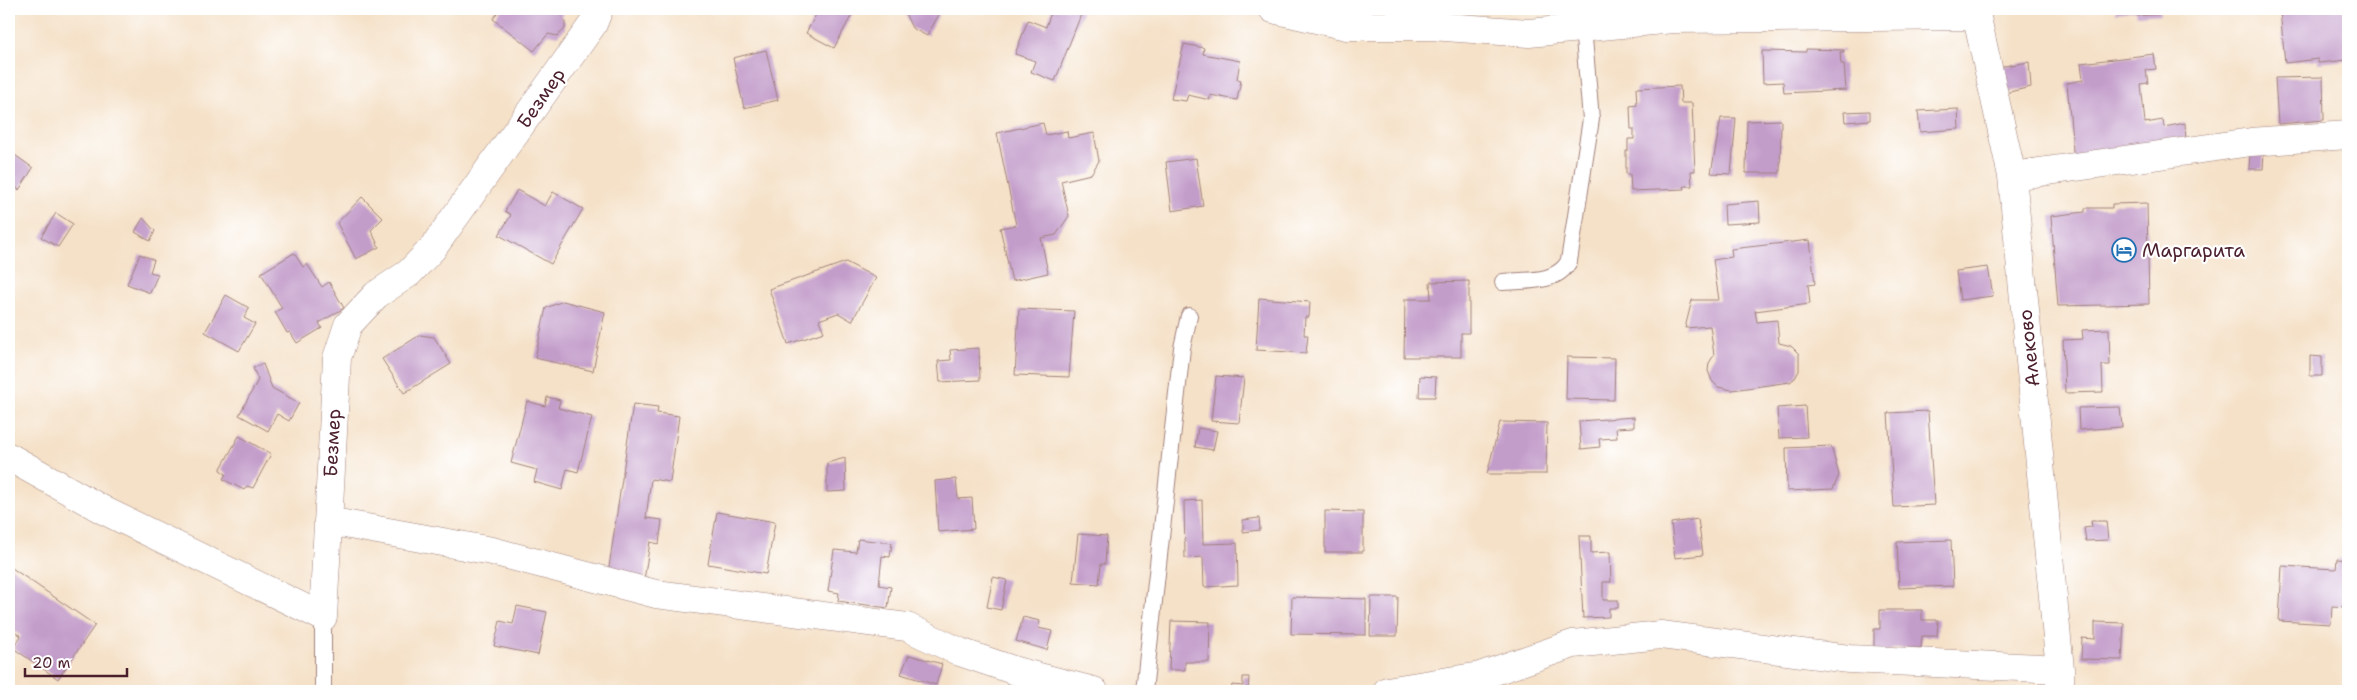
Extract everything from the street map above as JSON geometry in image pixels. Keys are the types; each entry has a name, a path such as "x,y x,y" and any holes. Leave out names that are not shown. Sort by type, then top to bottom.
{"street":[{"name":"Безмер","path":"323,617 337,358 348,325 376,295 409,273 432,249 593,24 599,9"},
{"path":"1273,9 1347,26 1431,26 1529,33 1673,19 1976,12"},
{"name":"Алеково","path":"1976,12 2012,176 2060,680"},
{"path":"2012,176 2251,142 2348,135"},
{"path":"9,457 105,511 323,617"},
{"path":"328,521 492,551 656,594 907,627 979,658 1016,671 1094,691"},
{"path":"1387,691 1480,676 1573,644 1661,635 1849,659 2060,680"}],"lane":[{"path":"1503,282 1553,277 1565,268 1569,261 1590,119 1583,27"},
{"path":"1144,691 1182,348 1189,316"},
{"path":"323,617 323,691"}],"building":[{"path":"501,9 567,9 561,16 565,22 565,29 557,36 548,34 534,51 493,19"},
{"path":"819,9 855,9 834,48 806,33"},
{"path":"903,9 942,9 927,36 912,28"},
{"path":"1052,9 1075,9 1082,12 1055,81 1031,72 1035,61 1015,54 1028,20 1046,27"},
{"path":"2116,9 2159,9 2160,14 2137,16 2136,10 2116,13"},
{"path":"2346,9 2348,60 2318,63 2318,59 2285,63 2280,10"},
{"path":"1184,44 1204,48 1203,54 1240,61 1237,79 1241,80 1237,100 1210,95 1210,100 1188,95 1186,101 1171,99"},
{"path":"1806,49 1844,50 1844,52 1840,52 1841,64 1844,64 1846,90 1784,93 1783,82 1763,83 1762,51 1806,52"},
{"path":"766,50 778,100 744,108 733,58"},
{"path":"2154,54 2156,69 2146,70 2148,83 2141,84 2145,123 2163,120 2164,127 2185,123 2186,141 2074,161 2067,83 2083,80 2081,63"},
{"path":"2029,62 2031,87 2005,93 1998,67"},
{"path":"2323,77 2324,120 2278,124 2275,78"},
{"path":"1680,86 1681,103 1692,103 1695,171 1691,171 1692,186 1684,186 1685,189 1631,191 1630,174 1626,174 1626,151 1628,151 1628,139 1634,139 1634,129 1631,129 1630,106 1637,105 1636,88"},
{"path":"1958,109 1959,129 1920,132 1918,111"},
{"path":"1870,111 1870,120 1845,122 1844,112"},
{"path":"1721,118 1736,118 1731,174 1711,173"},
{"path":"1781,120 1780,173 1746,173 1747,121"},
{"path":"1043,123 1046,135 1067,131 1068,138 1094,133 1099,161 1091,174 1061,181 1069,216 1056,235 1041,238 1048,273 1012,281 1000,228 1016,225 997,133"},
{"path":"12,153 33,168 19,190 9,182 9,159"},
{"path":"2264,153 2263,169 2249,169 2250,154"},
{"path":"1196,158 1203,206 1172,211 1166,162"},
{"path":"517,190 545,206 553,192 583,209 551,264 499,235 511,215 505,211"},
{"path":"362,197 383,218 371,230 379,247 356,259 337,223"},
{"path":"1759,201 1760,222 1725,224 1724,204"},
{"path":"2147,203 2149,304 2058,306 2051,216 2085,212 2085,208 2112,208 2112,204"},
{"path":"56,213 73,224 58,247 41,237"},
{"path":"143,218 155,231 150,241 135,232"},
{"path":"1810,240 1815,284 1808,285 1810,304 1755,311 1757,322 1777,320 1779,343 1791,346 1799,354 1799,371 1795,378 1790,382 1732,390 1718,387 1712,381 1708,371 1709,363 1714,355 1710,326 1685,328 1692,300 1719,300 1713,260 1732,257 1731,249"},
{"path":"294,253 303,267 307,264 322,287 329,282 344,308 319,323 322,328 297,343 290,332 287,333 275,312 282,308 261,273"},
{"path":"140,254 154,260 150,272 158,274 150,293 127,284"},
{"path":"846,262 876,278 852,321 838,313 819,320 824,332 788,344 769,289"},
{"path":"1988,267 1993,296 1960,300 1956,271"},
{"path":"1469,281 1469,333 1461,333 1461,357 1404,357 1405,299 1431,299 1430,282"},
{"path":"226,295 249,308 244,318 255,324 239,351 205,332"},
{"path":"1259,298 1310,302 1309,317 1305,317 1304,335 1308,335 1306,353 1256,350"},
{"path":"563,301 605,312 593,371 535,358 546,308"},
{"path":"1019,309 1074,311 1069,377 1015,375"},
{"path":"2109,329 2110,365 2102,365 2103,392 2065,393 2063,340 2083,339 2082,330"},
{"path":"420,335 434,337 451,364 404,393 382,359"},
{"path":"979,348 980,380 940,382 938,361 951,360 950,350"},
{"path":"2310,356 2322,357 2322,376 2310,376"},
{"path":"1567,357 1615,358 1614,400 1566,399"},
{"path":"263,364 272,388 299,403 289,421 277,414 268,431 239,415 258,380 253,368"},
{"path":"1216,376 1244,378 1239,423 1211,421"},
{"path":"1420,376 1436,377 1435,397 1419,397"},
{"path":"547,397 560,400 558,408 592,417 578,472 567,469 562,490 534,482 537,470 511,463 527,401 545,406"},
{"path":"633,404 658,407 657,413 679,416 670,482 651,479 646,518 662,520 659,544 650,542 644,580 608,574"},
{"path":"1805,406 1807,437 1779,438 1777,408"},
{"path":"2120,407 2122,427 2079,430 2078,408"},
{"path":"1928,411 1934,505 1894,507 1888,413"},
{"path":"1634,417 1634,427 1616,428 1617,438 1599,439 1600,447 1581,449 1579,421"},
{"path":"1500,422 1547,423 1546,474 1487,474"},
{"path":"1198,428 1217,431 1213,450 1195,447"},
{"path":"239,436 271,454 253,488 247,486 244,490 223,479 226,474 220,470"},
{"path":"1831,446 1839,475 1833,489 1787,491 1786,448"},
{"path":"845,458 846,491 827,492 827,463"},
{"path":"956,479 958,499 972,498 974,529 938,532 935,481"},
{"path":"1202,500 1203,544 1237,543 1238,585 1204,587 1203,557 1185,558 1184,501"},
{"path":"1325,511 1363,512 1363,552 1325,552"},
{"path":"717,512 775,522 766,574 708,564"},
{"path":"1259,518 1260,530 1243,532 1243,520"},
{"path":"1698,519 1703,555 1675,558 1671,523"},
{"path":"2091,521 2106,521 2108,540 2086,541 2084,528 2092,527"},
{"path":"1078,534 1107,536 1105,564 1101,564 1099,584 1073,582"},
{"path":"1579,536 1591,536 1591,553 1610,552 1611,582 1603,582 1603,600 1618,600 1618,608 1609,608 1609,617 1583,618"},
{"path":"858,539 892,543 890,557 882,556 879,585 891,587 888,608 838,601 839,593 828,591 834,550 856,552"},
{"path":"1951,540 1953,586 1899,588 1897,542"},
{"path":"2337,559 2348,560 2348,607 2332,606 2331,624 2279,621 2282,566 2336,569"},
{"path":"9,566 95,625 58,679 13,648 21,636 9,627"},
{"path":"993,577 1007,580 1001,610 987,607"},
{"path":"1292,597 1366,599 1366,635 1291,634"},
{"path":"1371,597 1398,597 1397,636 1370,636"},
{"path":"517,606 547,612 538,655 494,646 500,621 513,624"},
{"path":"1880,610 1922,610 1922,620 1938,620 1937,636 1922,636 1921,648 1896,648 1874,657 1874,629 1880,629"},
{"path":"1023,617 1040,621 1038,628 1052,631 1047,650 1016,641"},
{"path":"1171,621 1210,622 1209,662 1185,662 1185,670 1169,670"},
{"path":"2095,622 2124,623 2122,660 2081,659 2082,638 2095,639"},
{"path":"909,655 942,664 936,685 901,674"},
{"path":"1243,677 1249,677 1248,691 1231,691 1232,685 1243,686"}],"place":[{"name":"Маргарита","path":"2124,250"}]}
